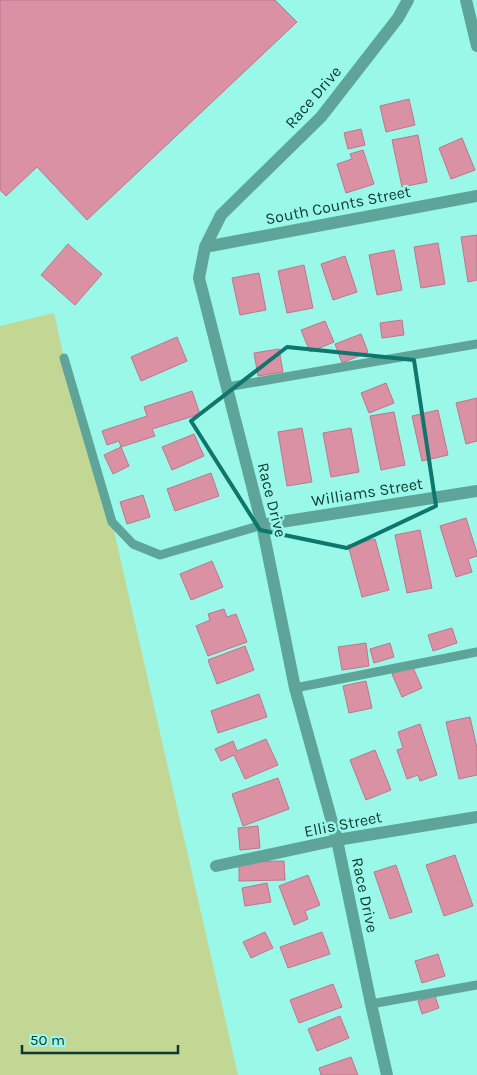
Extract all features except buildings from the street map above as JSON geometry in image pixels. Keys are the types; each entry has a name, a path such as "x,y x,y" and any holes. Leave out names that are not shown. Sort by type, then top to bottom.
{"street":[{"name":"Race Drive","path":"387,1075 338,840 295,688 262,525 199,278 205,247 221,215 321,118 398,18 408,0"},
{"path":"466,0 477,46"},
{"name":"South Counts Street","path":"205,247 477,196"},
{"name":"Williams Street","path":"262,525 477,490"},
{"name":"Ellis Street","path":"216,866 338,840 477,816"}],"lane":[{"path":"227,387 477,344"},
{"path":"64,358 112,522 133,544 160,555 262,525"},
{"path":"295,688 477,652"},
{"path":"371,1004 477,985"}],"highlighted area":[{"path":"287,347 414,360 436,506 347,548 260,530 191,421"}],"green space":[{"path":"54,313 64,358 112,522 238,1075 0,1075 0,326"}]}
